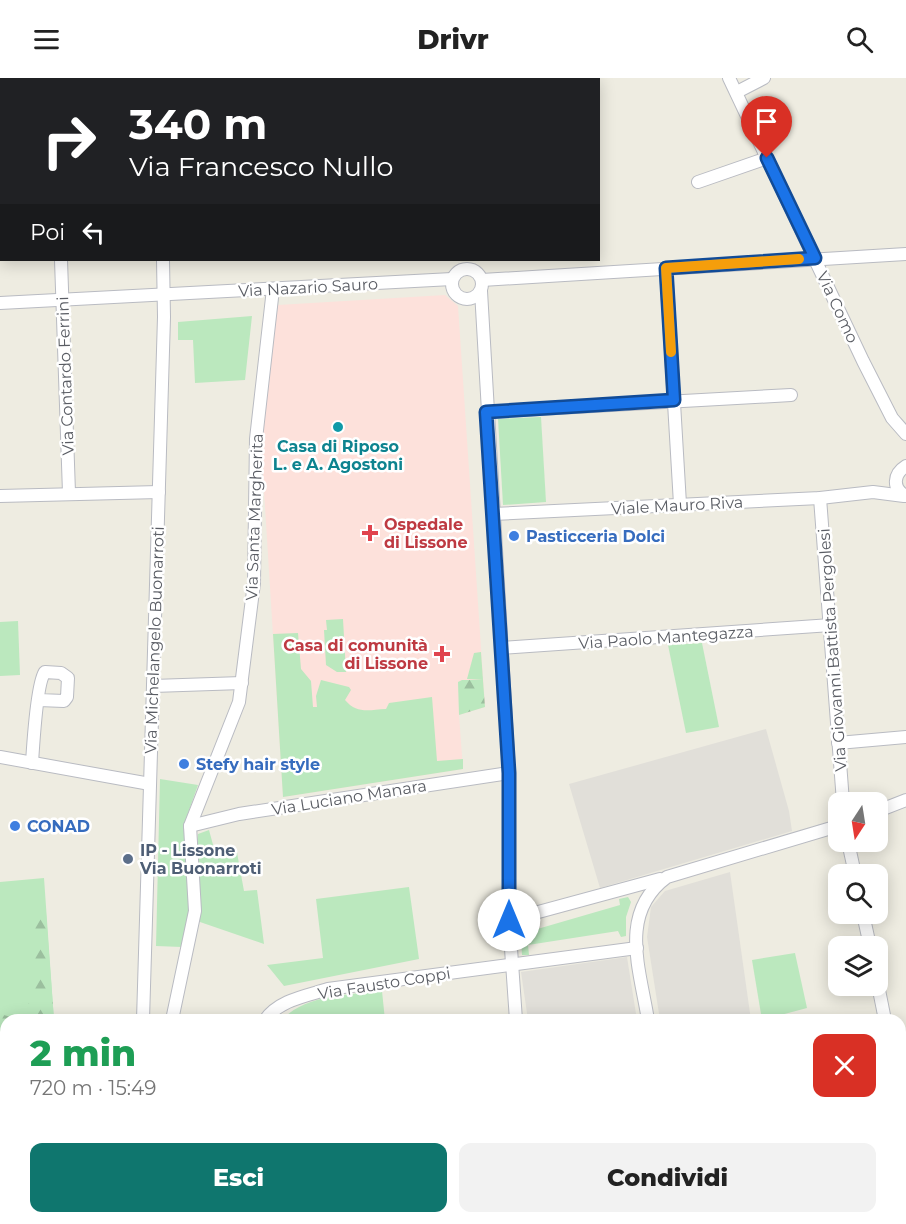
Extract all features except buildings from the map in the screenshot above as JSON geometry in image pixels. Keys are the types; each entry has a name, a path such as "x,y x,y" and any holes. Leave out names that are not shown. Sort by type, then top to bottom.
{"street":[{"name":"Via Como","path":"729,78 892,418 906,434"},
{"path":"736,92 764,78"},
{"path":"698,182 767,158"},
{"path":"481,285 666,268 906,254"},
{"name":"Via Contardo Ferrini","path":"61,261 69,493"},
{"name":"Via Michelangelo Buonarroti","path":"143,1014 159,492 163,261"},
{"path":"481,319 465,299 456,294 452,279 464,264 475,270 481,285 486,412 509,773 509,920 515,1014"},
{"path":"666,268 680,504"},
{"name":"Via Nazario Sauro","path":"0,303 452,279"},
{"path":"465,299 474,297 481,285"},
{"name":"Via Santa Margherita","path":"173,1014 195,911 190,826 239,702 242,684 254,583 256,439 273,289"},
{"path":"486,412 791,395"},
{"path":"905,465 896,478 897,488 905,496"},
{"name":"Viale Mauro Riva","path":"492,514 820,498 861,492 896,478"},
{"path":"0,495 159,492"},
{"name":"Viale Mauro Riva","path":"861,492 905,496"},
{"name":"Via Giovanni Battista Pergolesi","path":"820,498 842,792"},
{"name":"Via Paolo Mantegazza","path":"501,648 831,626"},
{"path":"153,686 242,684"},
{"path":"32,763 39,700"},
{"path":"838,743 906,737"},
{"path":"0,757 150,784"},
{"name":"Via Luciano Manara","path":"190,826 239,814 509,773"},
{"path":"888,807 906,800"},
{"path":"509,920 667,877 828,829"},
{"path":"647,1014 637,948 639,911 649,893 667,877"},
{"name":"Via Fausto Coppi","path":"269,1014 272,1010 328,989 637,948"},
{"path":"880,996 884,1014"}],"shaded area":[{"name":"Ospedale di Lissone","path":"445,295 458,306 485,707 459,715 463,769 283,797 261,442 278,305"},
{"path":"766,729 789,811 792,831 600,888 569,784"},
{"path":"730,872 750,1014 659,1014 647,937 651,907 665,891"},
{"path":"627,957 636,1014 527,1014 521,972"}],"green space":[{"path":"252,316 245,380 195,383 193,340 178,340 178,322"},
{"path":"541,417 546,502 503,505 498,419"},
{"path":"343,619 346,672 337,672 326,665 324,630 327,630 326,620"},
{"path":"18,621 20,675 0,676 0,622"},
{"path":"298,633 301,669 311,681 313,707 317,707 316,696 321,680 349,687 351,690 345,700 363,710 386,709 389,703 432,697 437,761 463,759 463,769 283,797 273,634"},
{"path":"702,643 719,727 686,733 668,645"},
{"path":"481,652 483,680 467,679 474,653"},
{"path":"483,680 485,707 459,715 458,682"},
{"path":"160,779 198,785 187,816 191,904 182,947 156,946"},
{"path":"209,830 215,852 236,847 244,891 257,890 264,944 200,922 198,834"},
{"path":"44,878 54,1014 0,1014 0,882"},
{"path":"409,887 419,959 284,986 267,965 323,958 316,899"},
{"path":"628,897 631,902 626,917 626,936 621,937 618,931 528,945 529,955 522,955 520,927 524,924 527,932 620,905 619,899"},
{"path":"46,913 54,1014 19,1014 30,1002 33,981 28,919"},
{"path":"795,953 807,1008 784,1014 761,1014 752,960"},
{"path":"382,991 384,1014 289,1014 315,1000"}],"slow traffic":[{"path":"671,352 666,268 799,259"}],"place":[{"name":"Casa di Riposo L. e A. Agostoni","path":"338,427"},
{"name":"Ospedale di Lissone","path":"370,533"},
{"name":"Pasticceria Dolci","path":"514,536"},
{"name":"Casa di comunità di Lissone","path":"442,654"},
{"name":"Stefy hair style","path":"184,764"},
{"name":"CONAD","path":"15,826"},
{"name":"IP - Lissone Via Buonarroti","path":"128,859"}],"route":[{"path":"509,920 509,773 486,412 674,400 666,268 815,258 767,158"}]}
